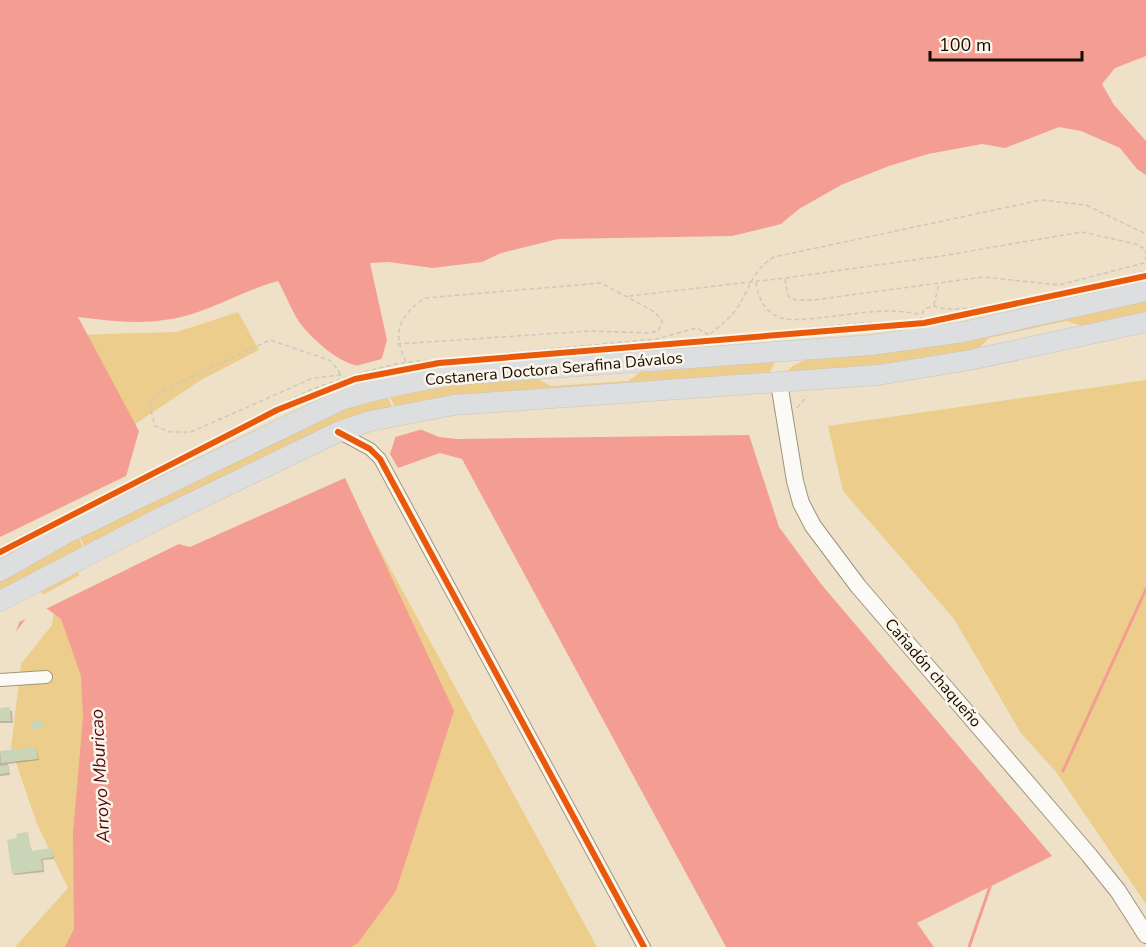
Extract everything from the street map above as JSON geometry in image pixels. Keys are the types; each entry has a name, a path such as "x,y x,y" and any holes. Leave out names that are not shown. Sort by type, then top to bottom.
{"highway":[{"name":"Costanera Doctora Serafina Dávalos","path":"2,564 65,534 146,481 341,400 357,382 404,369 454,375 871,345 963,332 1146,291"},
{"name":"Costanera Doctora Serafina Dávalos","path":"0,601 160,518 338,432 370,421 415,411 548,397 878,375 970,360 1146,322"},
{"path":"779,383 780,367 800,350"}],"main road":[{"name":"Cañadón chaqueño","path":"779,383 795,480 801,503 813,526 858,586 1089,855 1118,891 1146,935"}],"street":[{"path":"338,432 370,449 380,459 644,947"},
{"path":"0,680 46,677"}],"path":[{"path":"710,334 738,308 749,282 765,262 774,257 1041,200 1086,206 1146,234"},
{"path":"628,296 785,278 935,257 1082,232 1136,244 1145,249 1146,256 1144,263 1059,285 983,277 795,300 788,296 785,278"},
{"path":"404,369 656,339 697,328 714,338 859,323 920,321 924,309 934,306 950,309 973,308 1146,271"},
{"path":"947,318 1146,276"},
{"path":"756,281 760,302 770,312 782,318 805,319 883,312 922,315"},
{"path":"398,344 590,332 651,333 659,330 662,321 655,312 628,296 600,283 590,282 425,298 409,309 396,335 398,344 404,369"},
{"path":"934,306 940,283"},
{"path":"700,342 924,323"},
{"path":"651,333 656,339"},
{"path":"342,377 336,366 329,360 270,340 156,394 150,407 155,426 170,432 191,432 313,378 342,377 357,382"},
{"path":"0,547 146,481 277,410 357,382 404,369 439,363 667,345"},
{"path":"2,564 297,396 342,377"}],"shaded area":[{"path":"1146,298 1146,316 1089,328 1066,321 989,338 976,351 877,367 786,372 794,365 806,360 910,349"},
{"path":"238,312 259,350 201,380 129,428 61,512 69,540 78,536 85,552 74,558 83,588 287,947 15,947 68,888 37,824 11,748 21,664 52,625 55,603 35,588 0,595 0,576 17,560 0,547 0,337 177,332"},
{"path":"776,359 769,375 396,409 388,393 423,385 532,376 551,386 628,381 646,368"},
{"path":"1146,380 1146,904 1056,772 1021,733 954,619 843,491 828,426"},
{"path":"386,394 393,409 87,552 79,535 301,423"},
{"path":"347,489 597,947 306,947"}],"water":[{"path":"0,0 1146,0 1146,56 1115,68 1102,84 1114,105 1146,141 1146,175 1137,169 1120,148 1081,131 1059,127 1005,148 982,144 928,154 889,166 841,185 799,209 781,224 732,236 558,239 501,253 482,262 432,268 389,262 370,263 387,340 380,365 369,367 347,362 319,343 299,322 278,281 178,318 135,322 78,317 139,431 125,480 0,545"},
{"path":"410,425 439,437 457,439 749,435 779,527 821,584 1052,856 917,923 934,947 726,947 462,459 440,453 398,468 390,454 398,429"},
{"name":"Arroyo Mburicao","path":"345,478 454,711 396,891 358,943 351,947 65,947 74,929 73,833 83,717 81,676 61,619 46,608 29,614 16,632 24,608 155,538 190,547"}],"pier":[{"path":"385,358 382,367 368,372 352,367"},
{"path":"409,422 426,428 392,438 396,427"},
{"path":"130,474 126,483 0,548 0,537"},
{"path":"154,535 183,542 15,624 22,606"}],"building":[{"path":"10,707 11,721 0,721 0,708"},
{"path":"42,720 43,728 32,730 31,722"},
{"path":"36,747 38,759 1,763 0,751"},
{"path":"8,765 9,773 0,774 0,766"},
{"path":"28,832 31,851 52,848 53,857 41,859 43,870 12,874 7,840 17,838 16,834"}],"waterway":[{"path":"1063,771 1146,589"},
{"path":"969,947 991,884"}],"cycle path":[{"path":"0,552 277,410 355,379 439,363 924,323 1146,276"},
{"path":"338,432 370,449 380,459 644,947"}]}
